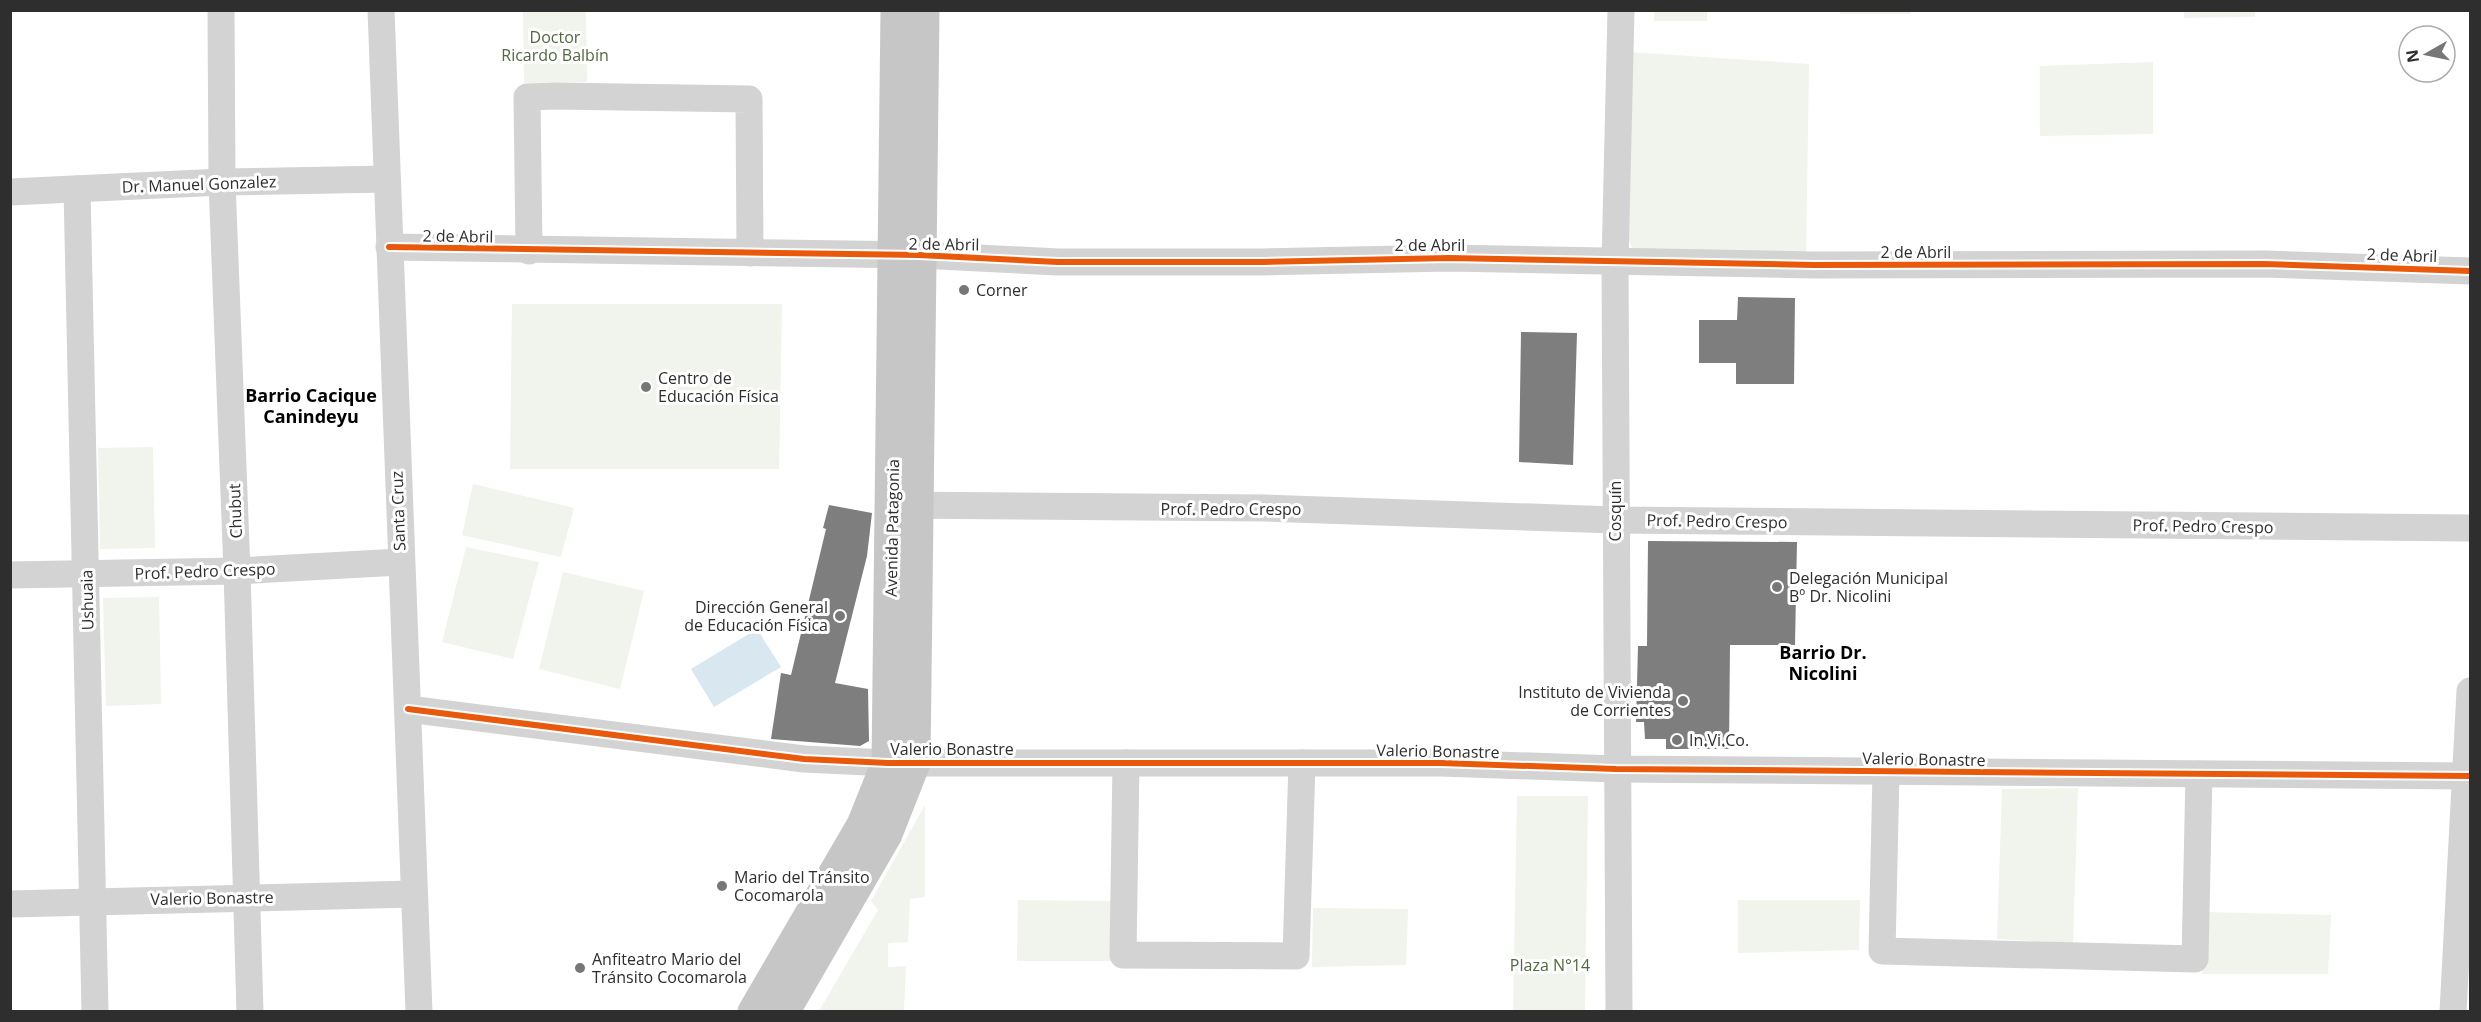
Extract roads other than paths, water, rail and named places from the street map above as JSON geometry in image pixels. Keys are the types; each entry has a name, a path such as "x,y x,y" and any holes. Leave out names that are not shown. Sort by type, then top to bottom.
{"main road":[{"name":"Avenida Patagonia","path":"783,1011 886,834 901,763 907,256 897,10"},
{"name":"Avenida Patagonia","path":"907,256 923,10"},
{"name":"Avenida Patagonia","path":"754,1011 901,763"}],"street":[{"name":"Chubut","path":"221,10 222,182 237,572 250,1011"},
{"name":"Santa Cruz","path":"381,10 400,562 419,1011"},
{"name":"Cosquín","path":"1619,1011 1615,263 1622,10"},
{"path":"529,251 527,97 556,96 749,99 750,253"},
{"name":"Dr. Manuel Gonzalez","path":"10,192 222,182 387,179"},
{"name":"Ushuaia","path":"77,189 95,1011"},
{"name":"2 de Abril","path":"389,248 907,256 1058,262 1264,262 1399,258 1903,266 2264,264 2470,271"},
{"name":"Prof. Pedro Crespo","path":"905,505 1265,508 1615,520 2470,528"},
{"name":"Prof. Pedro Crespo","path":"10,575 237,572 400,562"},
{"path":"2453,1011 2469,776 2470,691"},
{"name":"Valerio Bonastre","path":"408,709 804,759 901,763 1442,763 1616,769 2469,776"},
{"path":"1126,763 1124,955 1296,956 1302,763"},
{"path":"1886,772 1882,951 2195,959 2199,774"},
{"name":"Valerio Bonastre","path":"10,904 413,894"}],"place":[{"name":"Corner","path":"964,290"},
{"name":"Centro de Educación Física","path":"646,387"},
{"name":"Delegación Municipal Bº Dr. Nicolini","path":"1777,587"},
{"name":"Dirección General de Educación Física","path":"840,616"},
{"name":"Instituto de Vivienda de Corrientes","path":"1683,701"},
{"name":"In.Vi.Co.","path":"1677,740"},
{"name":"Mario del Tránsito Cocomarola","path":"722,886"},
{"name":"Anfiteatro Mario del Tránsito Cocomarola","path":"580,968"}],"district":[{"name":"Barrio Cacique Canindeyu","path":"311,406"},
{"name":"Barrio Dr. Nicolini","path":"1823,663"}],"park label":[{"name":"Doctor Ricardo Balbín","path":"555,46"},
{"name":"Plaza N°14","path":"1550,965"}]}
